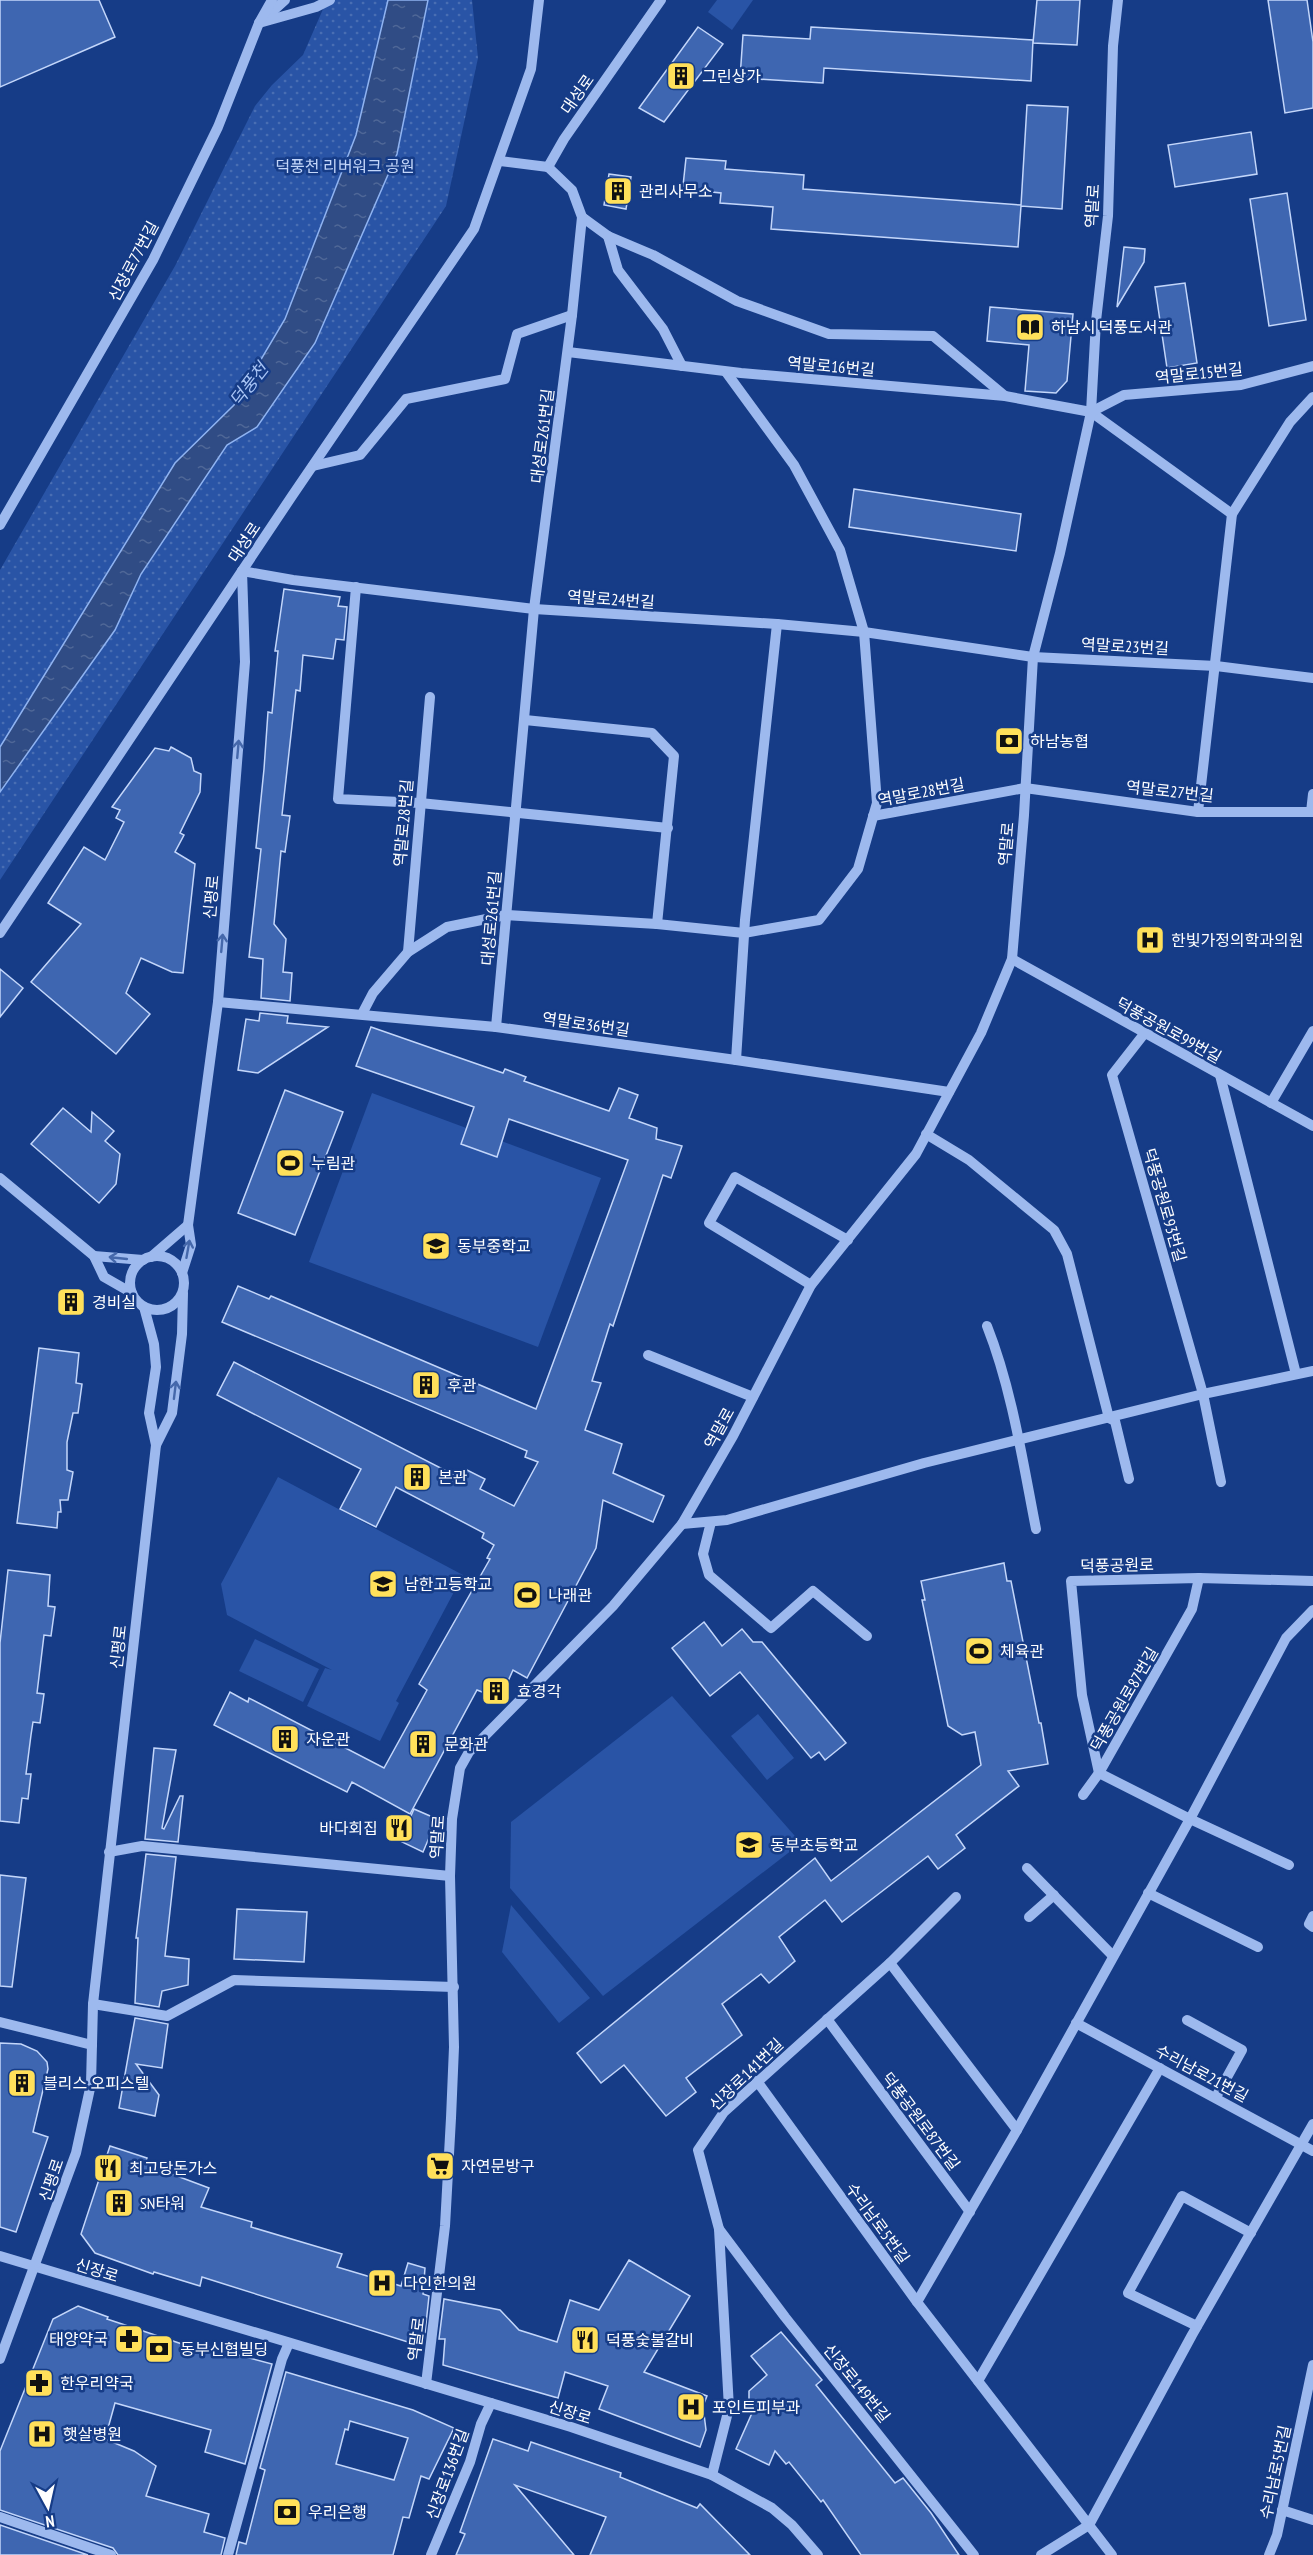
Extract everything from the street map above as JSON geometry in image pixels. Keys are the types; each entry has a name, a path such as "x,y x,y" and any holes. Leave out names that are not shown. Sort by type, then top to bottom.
{"street":[{"name":"신장로77번길","path":"0,525 153,260 218,127 260,23 272,0"},
{"path":"260,23 285,0"},
{"path":"260,23 316,7 330,0"},
{"name":"대성로","path":"0,933 474,229 500,162 531,69 539,0"},
{"name":"대성로","path":"548,167 564,139 661,0"},
{"name":"역말로","path":"426,2384 445,2226 454,2047 450,1876 452,1819 460,1768 469,1752 613,1606 682,1524 753,1397 811,1285 916,1154 981,1033 1012,959 1033,657 1060,553 1091,412 1096,321 1108,216 1113,46 1118,0"},
{"path":"500,162 548,167"},
{"name":"대성로261번길","path":"496,1027 534,609 568,351 582,217 572,190 548,167"},
{"path":"582,217 608,236 653,255 737,301 829,334 933,336 1005,396"},
{"path":"608,236 618,270 663,329 682,366"},
{"path":"313,466 360,455 406,399 505,380 517,334 572,315"},
{"name":"역말로16번길","path":"568,351 726,372 1005,396 1091,412"},
{"name":"역말로15번길","path":"1091,412 1124,395 1241,385 1313,366"},
{"path":"726,372 794,465 840,550 864,632 877,803 873,816"},
{"path":"1198,812 1232,514 1290,422 1313,397"},
{"path":"1091,412 1232,514"},
{"name":"역말로24번길","path":"242,571 293,580 534,609 777,624 864,632 1033,657"},
{"name":"신평로","path":"182,1273 190,1245 188,1225 218,1002 245,662 242,571"},
{"path":"356,587 338,799 420,803 668,828"},
{"path":"736,1059 744,933 777,624"},
{"name":"역말로23번길","path":"1033,657 1216,666 1313,678"},
{"name":"역말로28번길","path":"408,952 430,697"},
{"path":"525,720 652,733 674,756 657,924"},
{"name":"역말로28번길","path":"362,1014 373,993 408,952 447,927 506,915 657,924 744,933 819,920 858,869 873,816 1025,788"},
{"name":"역말로27번길","path":"1025,788 1198,812 1312,812"},
{"path":"1312,812 1313,795"},
{"name":"덕풍공원로99번길","path":"1012,959 1313,1126"},
{"name":"역말로36번길","path":"218,1002 496,1027 736,1059 949,1092"},
{"path":"1271,1103 1313,1031"},
{"name":"덕풍공원로93번길","path":"1144,1034 1112,1075 1203,1394"},
{"path":"1220,1075 1296,1374"},
{"path":"926,1134 969,1160 1054,1230 1067,1254 1109,1418 1114,1421 1129,1479"},
{"path":"811,1285 709,1223 735,1177 848,1240"},
{"path":"0,1179 94,1256 104,1277 132,1293 144,1307 162,1310 178,1300 183,1292 182,1273 170,1259 94,1256"},
{"path":"132,1293 131,1275 147,1258 188,1225"},
{"name":"신평로","path":"156,1445 172,1413 182,1334 183,1292"},
{"name":"신평로","path":"0,2359 76,2153 91,2084 93,2004 156,1445 149,1413 156,1366 154,1344 144,1307"},
{"path":"987,1326 1018,1440 1036,1529"},
{"name":"역말로","path":"648,1355 753,1397"},
{"path":"682,1524 727,1521 924,1463 1203,1394 1313,1371"},
{"path":"1203,1394 1221,1482"},
{"path":"711,1522 703,1554 709,1575 771,1628 813,1592 867,1636"},
{"name":"덕풍공원로","path":"1099,1773 1082,1695 1071,1581 1199,1578 1313,1581"},
{"name":"덕풍공원로87번길","path":"1199,1578 1192,1609 1099,1773 1289,1865"},
{"path":"917,2302 1017,2130 1190,1819 1286,1638 1313,1610"},
{"path":"1083,1795 1099,1773"},
{"path":"109,1852 142,1846 450,1876"},
{"path":"1027,1868 1113,1956"},
{"path":"1148,1893 1258,1947"},
{"path":"1029,1917 1054,1895"},
{"name":"신장로141번길","path":"712,2475 729,2408 719,2229 698,2150 724,2112 890,1963 956,1898"},
{"path":"1313,1916 1309,1924 1313,1927"},
{"path":"890,1963 1017,2130"},
{"path":"93,2004 167,2016 234,1980 453,1987"},
{"name":"덕풍공원로87번길","path":"827,2019 970,2212"},
{"path":"1187,2020 1242,2050 1216,2097"},
{"path":"0,2022 92,2045"},
{"name":"수리남로21번길","path":"1076,2023 1313,2151"},
{"path":"978,2381 1160,2068"},
{"name":"수리남로5번길","path":"757,2081 917,2302 1112,2555"},
{"path":"1041,2555 1089,2525 1197,2326 1313,2124"},
{"path":"1197,2326 1128,2293 1182,2196 1251,2233"},
{"name":"신장로149번길","path":"719,2229 785,2317 974,2555"},
{"name":"신장로","path":"0,2256 571,2427 712,2475 772,2508 792,2525 818,2555"},
{"path":"228,2555 282,2360 289,2343"},
{"name":"수리남로5번길","path":"1269,2555 1282,2510 1313,2365"},
{"name":"신장로136번길","path":"431,2555 470,2462 491,2403"},
{"path":"1282,2510 1313,2520"},
{"path":"0,2517 111,2555"}],"green space":[{"name":"덕풍천 리버워크 공원","path":"327,0 472,0 478,58 446,206 0,880 0,570 175,266 255,106 272,85 303,55"},
{"path":"717,0 753,0 732,30 708,12"},
{"path":"372,1093 601,1178 538,1347 309,1262"},
{"path":"278,1477 463,1575 396,1701 399,1703 380,1741 307,1706 325,1668 332,1670 227,1615 221,1584"},
{"path":"255,1639 319,1669 303,1702 239,1671"},
{"path":"672,1696 801,1843 603,1996 510,1888 511,1822"},
{"path":"758,1714 794,1758 767,1780 731,1736"},
{"path":"511,1905 590,1998 559,2023 502,1952"}],"water":[{"name":"덕풍천","path":"388,0 428,0 397,154 315,343 257,427 227,445 141,574 115,630 0,792 0,747 175,463 234,405 285,319 356,135"}],"building":[{"path":"0,0 99,0 115,37 0,87"},
{"path":"1037,0 1080,0 1077,45 1033,43"},
{"path":"1268,0 1307,0 1313,42 1313,108 1285,113"},
{"name":"그린상가","path":"698,27 723,44 664,122 639,108"},
{"path":"811,27 1033,40 1031,81 824,68 823,83 740,78 743,35 810,39"},
{"path":"1027,105 1068,107 1062,209 1021,206 1018,247 771,229 773,207 720,203 721,193 692,190 690,186 683,186 686,158 726,161 725,169 804,175 803,189 1021,205"},
{"path":"1251,132 1257,174 1175,187 1168,145"},
{"name":"관리사무소","path":"609,174 631,177 626,209 604,205"},
{"path":"1287,193 1306,320 1269,326 1250,199"},
{"path":"1124,247 1145,249 1144,262 1117,307"},
{"path":"1185,283 1197,363 1167,368 1155,287"},
{"name":"하남시 덕풍도서관","path":"990,307 1073,314 1067,381 1056,393 1025,391 1029,345 987,341"},
{"path":"854,489 1021,514 1016,551 849,527"},
{"path":"284,589 340,597 338,606 347,607 344,640 336,639 333,659 303,655 300,691 296,690 282,815 290,816 285,852 281,851 274,924 286,939 283,972 292,973 290,1001 261,998 263,959 249,957 261,849 256,848 268,712 272,713 278,651 275,651"},
{"path":"171,747 191,758 194,771 201,774 200,792 180,833 184,835 175,852 195,864 183,973 172,972 141,958 126,993 150,1014 116,1054 31,982 81,924 48,903 84,847 105,860 124,822 116,818 120,810 112,807 155,748 169,751"},
{"path":"0,969 23,988 0,1017"},
{"path":"260,1013 288,1016 287,1023 328,1027 258,1073 238,1070 246,1019 259,1021"},
{"path":"371,1027 503,1073 505,1069 526,1077 524,1081 609,1111 619,1088 638,1095 629,1118 657,1128 656,1139 682,1146 671,1178 663,1175 613,1326 610,1324 592,1381 601,1383 585,1430 622,1444 613,1473 664,1496 653,1522 603,1500 596,1548 527,1678 513,1670 500,1699 477,1690 410,1814 352,1782 347,1792 214,1725 230,1692 248,1702 249,1698 384,1768 427,1690 419,1684 490,1559 487,1558 494,1545 482,1538 484,1533 396,1487 376,1527 340,1509 361,1469 217,1395 234,1362 460,1478 465,1469 485,1479 480,1489 514,1506 538,1462 525,1457 527,1451 222,1322 238,1286 269,1299 271,1296 536,1409 628,1160 509,1119 497,1157 461,1144 474,1107 356,1066"},
{"name":"누림관","path":"285,1090 343,1112 295,1235 238,1213"},
{"path":"63,1108 91,1132 92,1112 114,1131 105,1141 120,1154 116,1184 99,1203 31,1144"},
{"path":"39,1348 79,1353 76,1383 82,1384 78,1413 73,1413 67,1442 67,1470 73,1472 68,1500 60,1500 61,1512 58,1512 57,1528 17,1523"},
{"path":"1004,1563 1007,1581 1011,1581 1048,1764 1008,1771 1019,1786 956,1835 965,1848 938,1869 928,1856 842,1922 825,1900 779,1937 795,1961 769,1983 761,1974 722,2004 742,2035 686,2078 696,2092 666,2116 624,2065 601,2083 577,2053 815,1858 831,1881 981,1765 975,1732 962,1735 948,1726 922,1600 925,1600 921,1581"},
{"path":"8,1570 50,1575 48,1606 55,1607 51,1636 44,1635 37,1693 44,1694 40,1723 33,1722 26,1774 31,1774 28,1799 22,1798 19,1823 0,1821 0,1643"},
{"path":"704,1622 722,1646 742,1629 753,1642 762,1642 846,1743 825,1760 819,1752 811,1758 740,1672 710,1696 672,1648"},
{"path":"154,1748 176,1750 162,1828 164,1829 180,1796 183,1796 178,1842 145,1839"},
{"path":"414,1809 437,1819 423,1852 400,1841"},
{"path":"146,1854 176,1857 165,1956 189,1959 188,1985 162,1991 159,2007 135,2003 138,1938 136,1938"},
{"path":"0,1875 26,1878 12,1987 0,1986"},
{"path":"237,1909 307,1912 304,1962 234,1959"},
{"path":"135,2018 168,2024 162,2068 136,2064 159,2095 155,2116 119,2108"},
{"path":"0,2043 21,2044 37,2051 47,2062 48,2069 33,2132 48,2137 16,2232 0,2227"},
{"path":"110,2146 147,2158 145,2164 209,2188 201,2207 252,2222 251,2227 342,2254 337,2267 401,2286 408,2263 425,2268 423,2294 429,2296 424,2342 411,2343 202,2277 200,2286 154,2272 153,2274 95,2253 81,2234"},
{"path":"629,2260 690,2296 644,2372 707,2396 703,2406 706,2430 700,2447 599,2409 608,2386 565,2372 558,2398 443,2365 445,2339 439,2339 444,2299 500,2310 519,2330 557,2342 570,2300 599,2310"},
{"path":"78,2306 108,2317 107,2319 203,2351 204,2346 272,2364 245,2464 205,2452 211,2430 115,2403 105,2439 134,2451 156,2466 146,2496 209,2514 204,2532 225,2538 221,2555 118,2555 113,2548 0,2510 0,2451 53,2319"},
{"path":"781,2332 822,2380 816,2385 895,2483 903,2478 931,2513 959,2555 861,2555 823,2500 821,2502 789,2462 786,2464 775,2451 769,2465 736,2449 752,2413 749,2409 749,2391 767,2375 751,2356"},
{"path":"286,2372 413,2410 454,2428 429,2479 421,2476 409,2518 403,2517 393,2555 236,2555 239,2542 246,2544 265,2470 260,2468","holes":["350,2421 408,2438 394,2480 336,2464 345,2429 348,2430"]},
{"path":"493,2439 528,2451 531,2442 621,2473 620,2477 697,2508 700,2504 750,2555 590,2555 606,2517 515,2485 574,2555 456,2555 465,2534 460,2532"},
{"path":"0,2525 88,2555 0,2555"}],"place":[{"name":"그린상가","path":"681,76"},
{"name":"관리사무소","path":"618,191"},
{"name":"하남시 덕풍도서관","path":"1030,327"},
{"name":"하남농협","path":"1009,741"},
{"name":"한빛가정의학과의원","path":"1150,940"},
{"name":"누림관","path":"290,1163"},
{"name":"동부중학교","path":"436,1246"},
{"name":"경비실","path":"71,1302"},
{"name":"후관","path":"426,1385"},
{"name":"본관","path":"417,1477"},
{"name":"남한고등학교","path":"383,1584"},
{"name":"나래관","path":"527,1595"},
{"name":"체육관","path":"979,1651"},
{"name":"효경각","path":"496,1691"},
{"name":"자운관","path":"285,1739"},
{"name":"문화관","path":"423,1744"},
{"name":"바다회집","path":"399,1828"},
{"name":"동부초등학교","path":"749,1845"},
{"name":"블리스 오피스텔","path":"22,2083"},
{"name":"자연문방구","path":"440,2166"},
{"name":"최고당돈가스","path":"108,2168"},
{"name":"SN타워","path":"119,2203"},
{"name":"다인한의원","path":"382,2283"},
{"name":"태양약국","path":"129,2339"},
{"name":"덕풍숯불갈비","path":"585,2340"},
{"name":"동부신협빌딩","path":"159,2349"},
{"name":"한우리약국","path":"39,2383"},
{"name":"포인트피부과","path":"691,2407"},
{"name":"햇살병원","path":"42,2434"},
{"name":"우리은행","path":"287,2512"}]}
